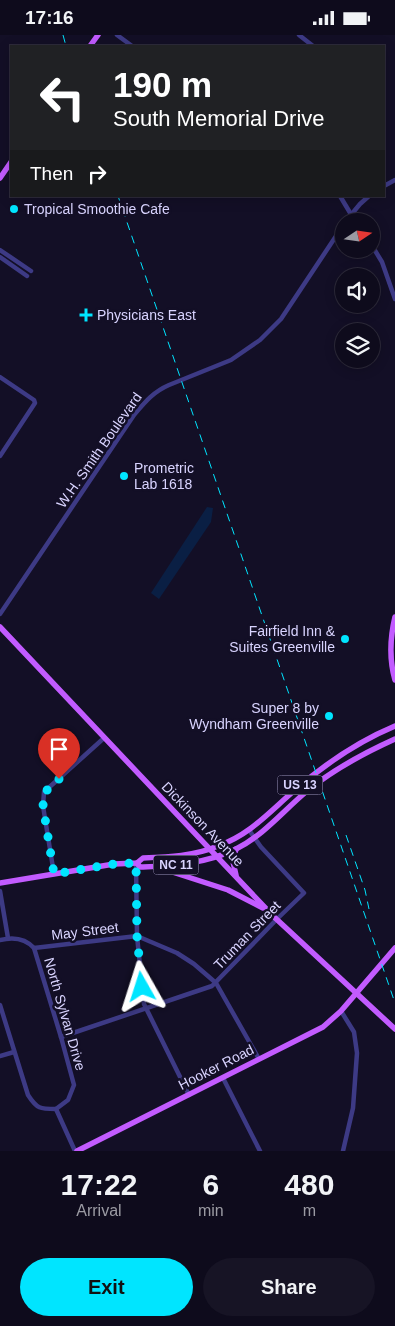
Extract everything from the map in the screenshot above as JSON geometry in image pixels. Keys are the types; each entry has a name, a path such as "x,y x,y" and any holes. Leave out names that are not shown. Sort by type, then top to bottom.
{"main road":[{"path":"0,179 10,164"},
{"path":"395,617 391,654 395,680"},
{"name":"Dickinson Avenue","path":"0,627 274,917 395,1029"},
{"name":"US 13","path":"210,849 233,840 249,830 264,819 295,789 322,769 361,743 395,726"},
{"name":"US 13","path":"216,856 236,849 254,837 319,782 365,753 395,739"},
{"name":"NC 11","path":"0,883 114,864 137,863 143,858 182,856 210,849"},
{"path":"236,849 232,862 237,877"},
{"name":"NC 11","path":"137,863 140,867 156,867 197,862 216,856"},
{"path":"156,867 228,890 254,902 274,917"},
{"name":"Hooker Road","path":"76,1151 323,1027 357,994 395,948"}],"street":[{"path":"117,35 131,45"},
{"path":"299,35 312,45"},
{"path":"341,197 349,213"},
{"name":"W.H. Smith Boulevard","path":"352,213 368,197"},
{"name":"W.H. Smith Boulevard","path":"0,614 134,415 147,399 160,389 231,360 260,341 281,319 335,238"},
{"path":"0,250 31,271"},
{"path":"0,257 27,276"},
{"path":"380,258 395,299"},
{"path":"0,377 34,400 35,403 0,456"},
{"path":"54,874 43,806 44,793 104,738"},
{"path":"249,830 254,837"},
{"name":"Truman Street","path":"61,1037 212,986 274,917 304,893 263,851 254,837"},
{"path":"137,863 137,936 144,1004 189,1095"},
{"path":"0,891 8,938 0,940"},
{"name":"May Street","path":"34,948 137,936 178,953 216,983 259,1059"},
{"name":"North Sylvan Drive","path":"8,938 24,941 34,948 61,1037 74,1085 68,1100 56,1109"},
{"path":"0,1005 28,1095 35,1105 41,1109 56,1109 76,1151"},
{"path":"341,1011 354,1032 357,1053 352,1116 343,1151"},
{"path":"0,1056 14,1052"},
{"path":"223,1078 260,1151"}],"water":[{"path":"207,507 213,508 211,522 159,599 151,593"}],"railway":[{"path":"63,35 66,45"},
{"path":"118,197 395,1003"},
{"path":"346,835 365,890 369,909"}],"place":[{"name":"Tropical Smoothie Cafe","path":"14,209"},
{"name":"Physicians East","path":"86,315"},
{"name":"Prometric Lab 1618","path":"124,476"},
{"name":"Fairfield Inn & Suites Greenville","path":"345,639"},
{"name":"Super 8 by Wyndham Greenville","path":"329,716"}],"route":[{"path":"59,779 44,793 43,806 54,874 114,864 136,863 137,936 142,987"}]}
